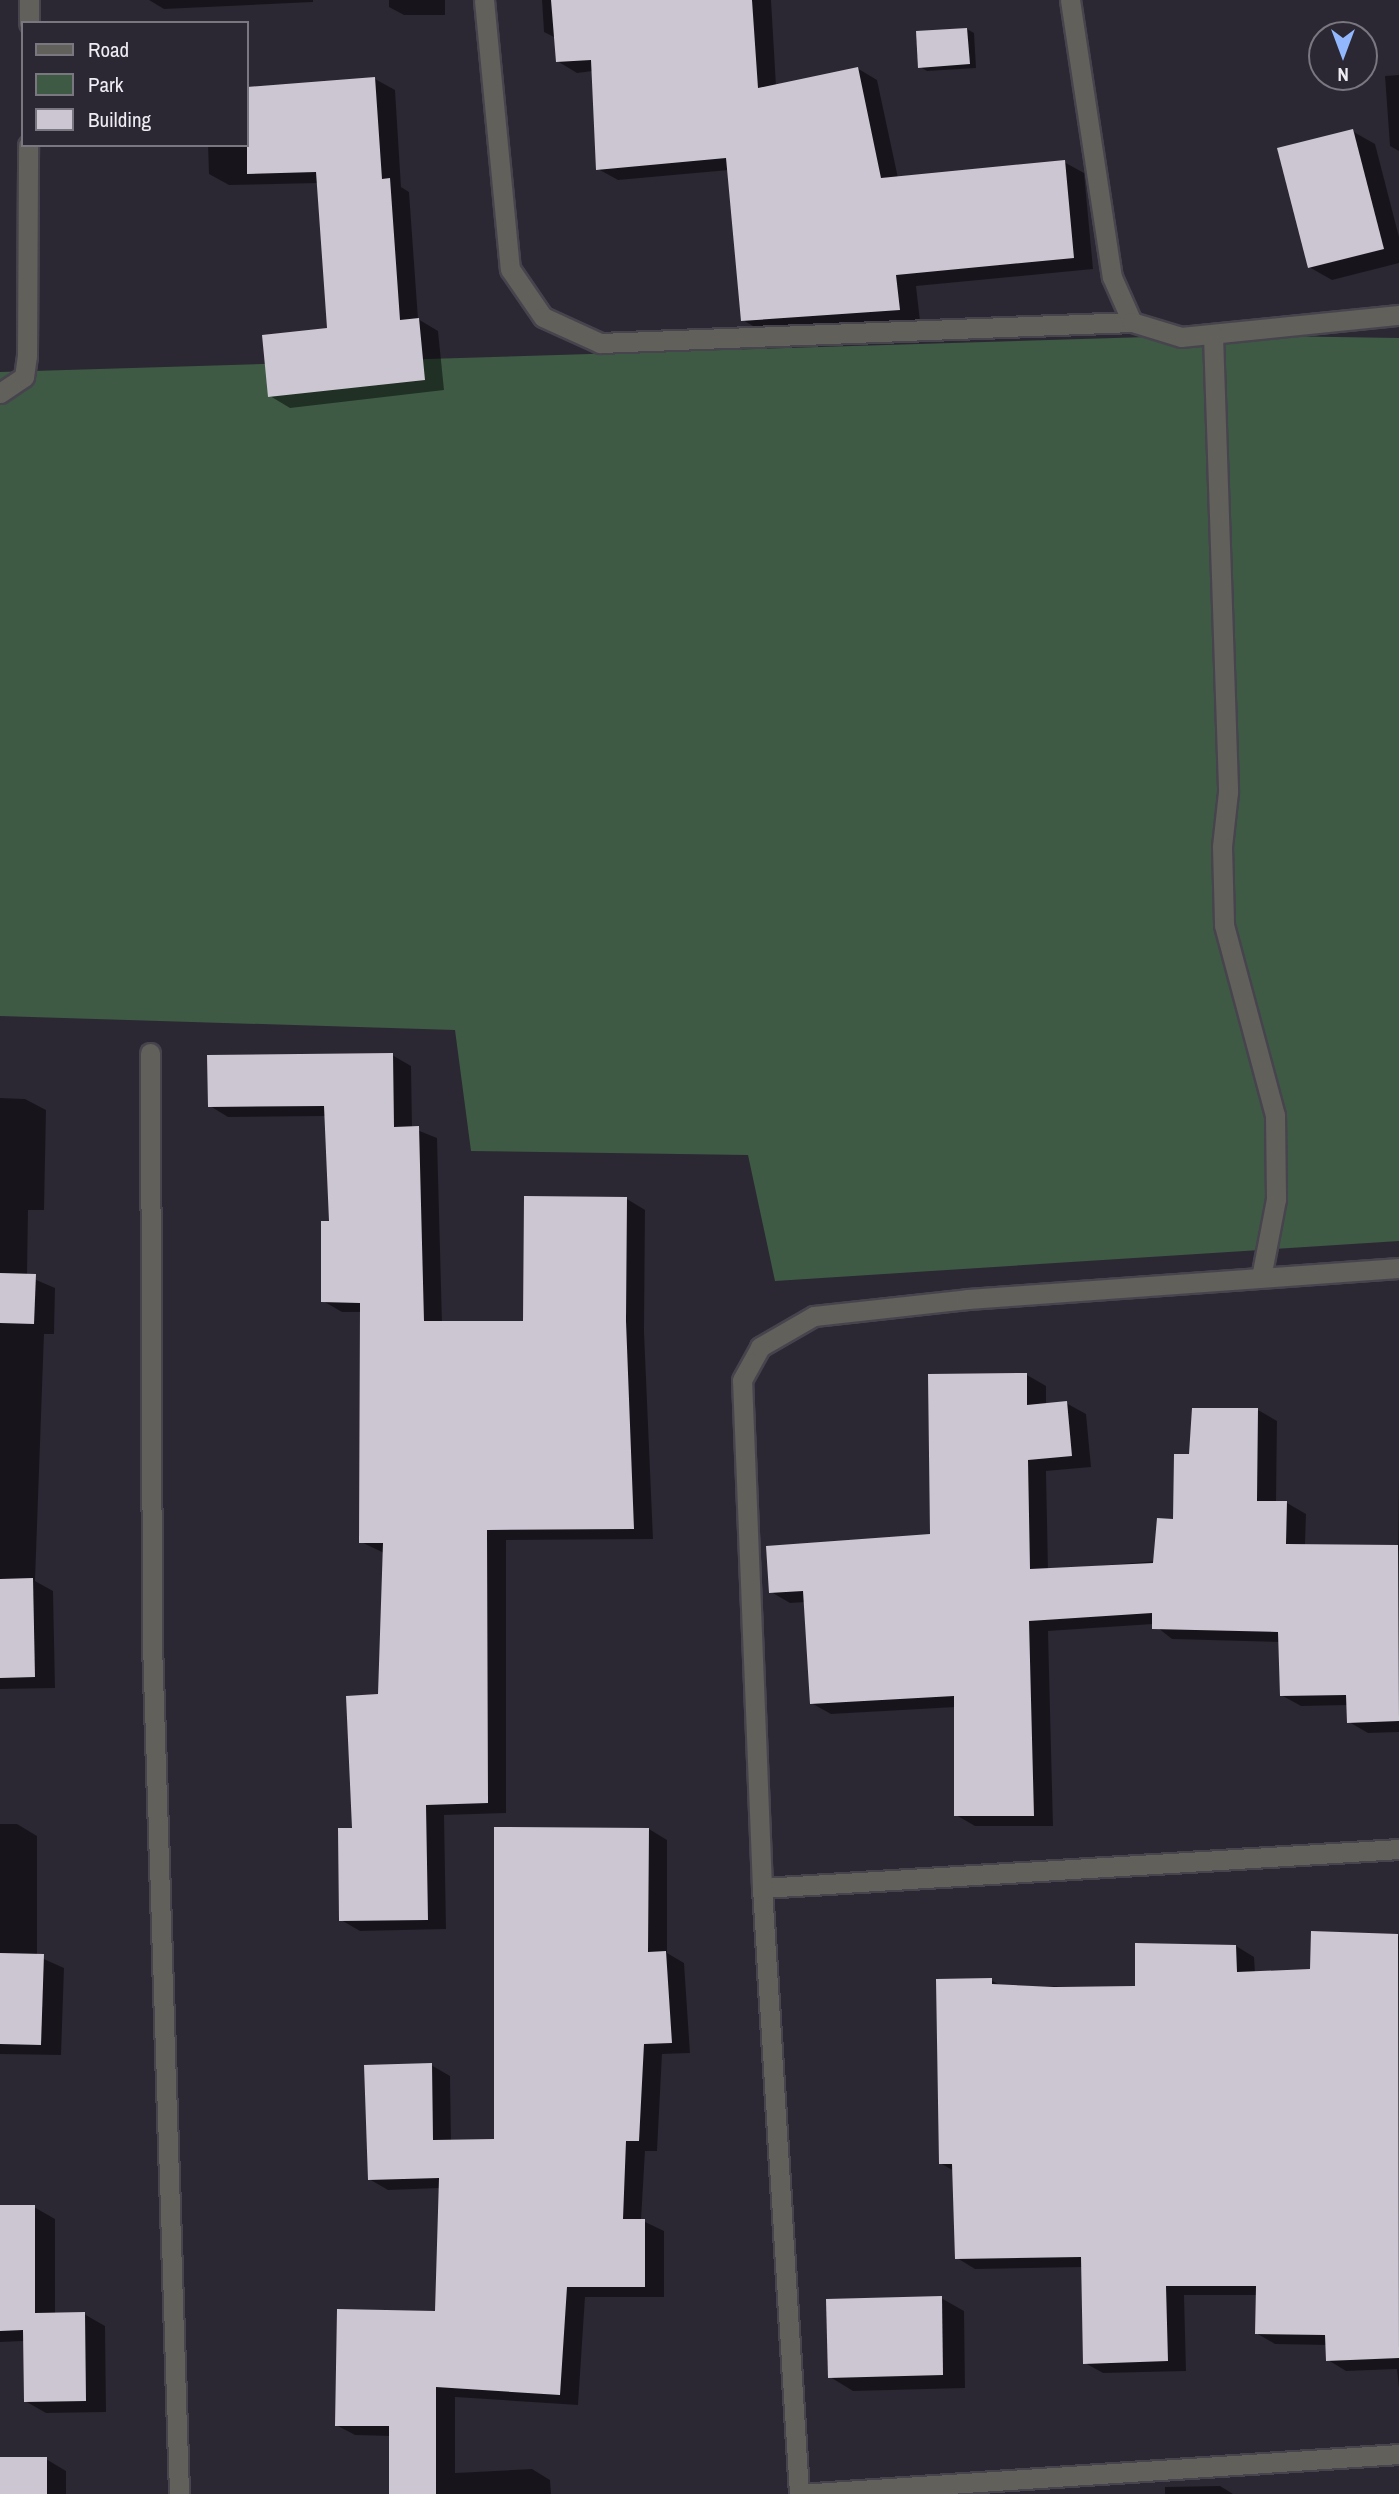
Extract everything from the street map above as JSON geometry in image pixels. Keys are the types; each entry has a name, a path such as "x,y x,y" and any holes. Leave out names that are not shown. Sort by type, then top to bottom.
{"street":[{"path":"29,0 29,21"},
{"path":"484,0 510,269 543,317 600,344 1132,322 1181,337 1399,315"},
{"path":"1070,0 1112,277 1132,322"},
{"path":"0,393 24,377 27,356 28,147"},
{"path":"1213,335 1228,792 1222,846 1224,925 1275,1115 1276,1199 1261,1278"},
{"path":"150,1053 152,1643 179,2494"},
{"path":"1399,1268 967,1299 814,1316 760,1347 742,1380 762,1888 799,2493 1399,2454"},
{"path":"762,1888 1399,1849"}],"green space":[{"path":"1213,335 1399,338 1399,1241 775,1281 748,1155 471,1151 455,1030 0,1016 0,372"}],"building":[{"path":"551,0 752,0 758,88 858,67 881,178 1065,160 1074,258 896,275 900,310 741,321 726,158 596,170 591,60 556,62"},
{"path":"967,28 970,64 918,68 916,31"},
{"path":"375,77 382,179 390,178 400,320 419,318 425,380 268,397 262,335 327,328 316,172 247,174 248,87"},
{"path":"1353,129 1384,249 1308,268 1277,148"},
{"path":"393,1053 394,1127 419,1126 424,1321 523,1321 524,1196 627,1197 626,1321 634,1529 487,1530 488,1803 426,1805 428,1920 339,1921 338,1828 352,1828 346,1696 378,1694 383,1543 359,1543 360,1303 321,1302 321,1221 329,1221 324,1106 208,1107 207,1055"},
{"path":"0,1273 36,1274 34,1324 0,1323"},
{"path":"1027,1373 1027,1405 1067,1401 1072,1456 1028,1460 1030,1569 1153,1563 1157,1518 1173,1519 1174,1454 1189,1454 1192,1408 1258,1408 1257,1501 1287,1501 1286,1544 1398,1545 1399,1721 1347,1723 1346,1695 1280,1696 1278,1632 1152,1629 1152,1613 1029,1621 1034,1816 954,1816 954,1696 810,1704 803,1591 769,1593 766,1546 930,1534 928,1374"},
{"path":"33,1578 35,1677 0,1678 0,1579"},
{"path":"494,1827 649,1828 648,1952 666,1951 672,2043 644,2044 639,2141 626,2141 623,2219 645,2219 645,2287 567,2287 560,2395 436,2387 436,2494 389,2494 389,2426 335,2426 337,2309 435,2311 439,2178 368,2180 364,2065 432,2063 433,2140 494,2139"},
{"path":"1311,1931 1398,1934 1399,2358 1326,2361 1325,2335 1255,2334 1256,2286 1166,2286 1168,2361 1083,2364 1081,2257 955,2259 952,2164 939,2164 936,1979 992,1978 992,1984 1054,1987 1135,1986 1135,1943 1236,1945 1237,1972 1310,1969"},
{"path":"0,1953 44,1954 41,2045 0,2044"},
{"path":"0,2205 35,2205 35,2313 85,2312 86,2401 24,2402 23,2330 0,2331"},
{"path":"942,2296 943,2375 828,2378 826,2299"},
{"path":"0,2457 47,2457 47,2494 0,2494"}]}
